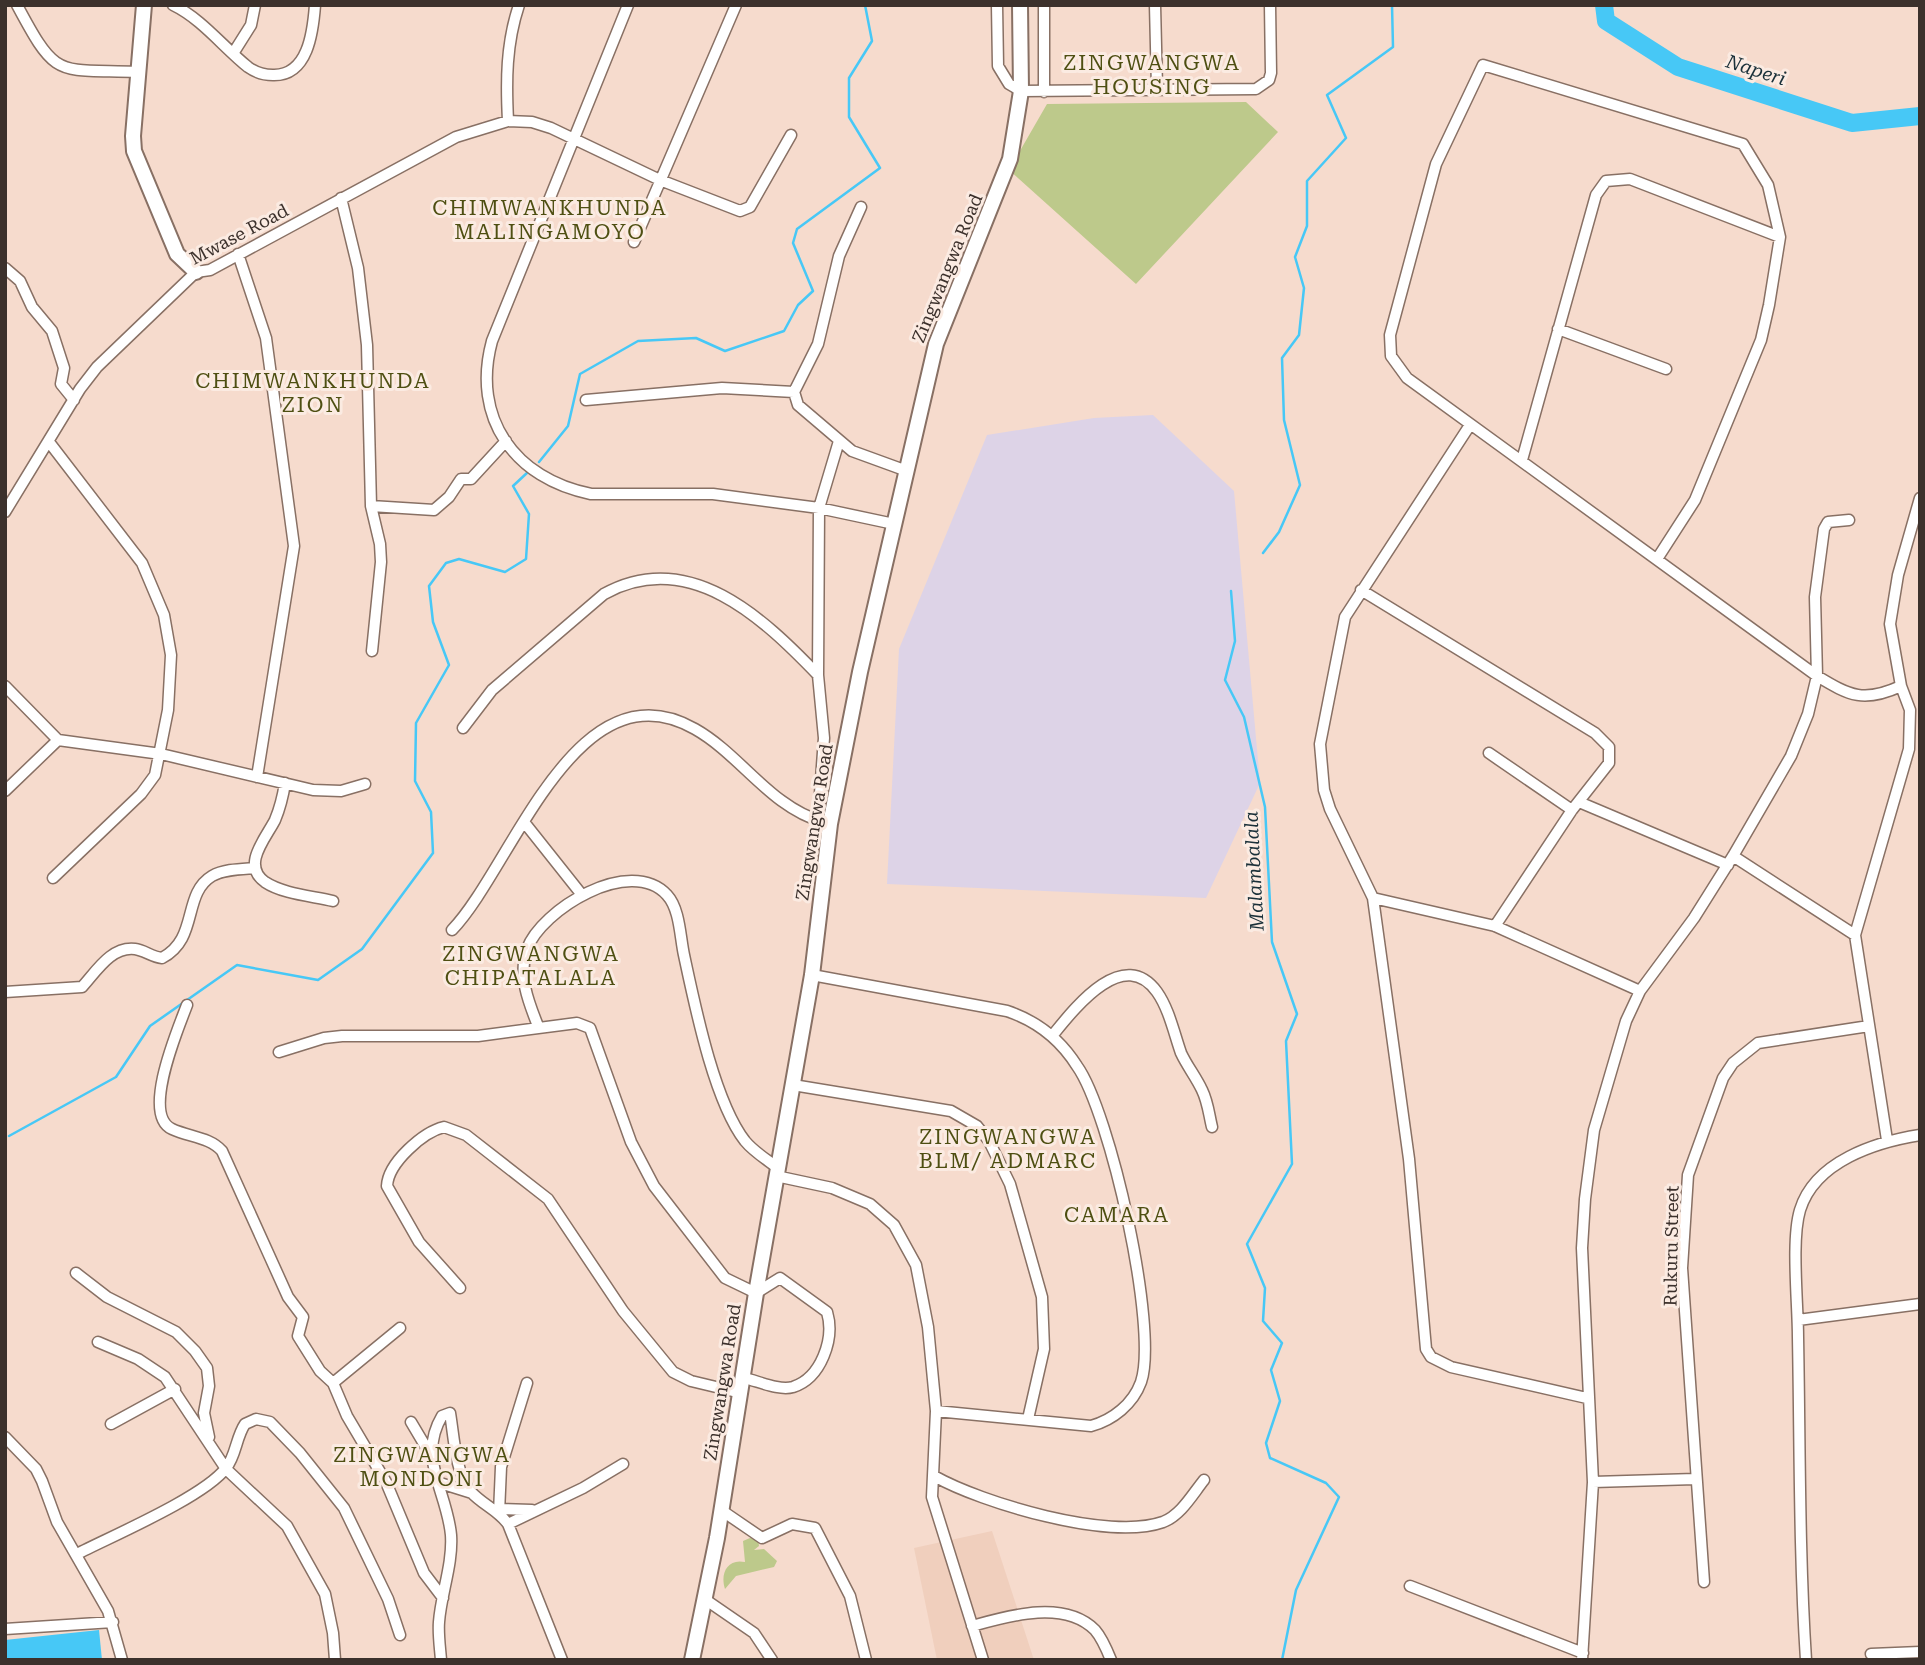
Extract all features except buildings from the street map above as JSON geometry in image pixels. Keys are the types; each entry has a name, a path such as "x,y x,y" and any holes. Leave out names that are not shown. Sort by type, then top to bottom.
{"street":[{"path":"17,5 42,52 61,68 137,72"},
{"path":"144,5 133,136 139,166 177,254 197,272"},
{"path":"173,5 234,52 249,68 263,75 289,72 308,49 315,5"},
{"path":"234,52 251,25 255,5"},
{"path":"508,121 508,54 519,5"},
{"path":"628,5 576,140 492,341 485,366 487,403 506,441 534,470 551,481 581,492 713,494 819,508 894,524"},
{"path":"634,242 736,5"},
{"path":"997,5 998,66 1009,84 1021,91 1044,92 1157,88 1256,89 1263,86 1272,73 1270,5"},
{"name":"Zingwangwa Road","path":"692,1660 706,1600 744,1378 755,1293 813,975 824,822 940,330 1008,166 1021,91 1020,5"},
{"path":"1044,5 1044,92"},
{"path":"1155,5 1157,88"},
{"path":"1657,559 1695,500 1761,340 1780,237 1768,186 1743,144 1483,65 1436,164 1389,349 1396,367 1470,425 1522,460 1657,559 1817,676 1846,693 1860,697 1901,686"},
{"name":"Mwase Road","path":"5,512 74,400 114,349 197,272 210,270 456,136 508,121 532,122 660,180 745,211 762,190 792,135"},
{"path":"1522,460 1596,195 1606,181 1630,179 1780,237"},
{"path":"341,198 358,268 363,307 371,506 380,544 381,562 372,651"},
{"path":"861,207 839,256 818,344 794,392 798,405 839,442 863,457 907,471"},
{"path":"238,254 266,338 294,546 257,777"},
{"path":"5,268 20,281 32,307 52,331 64,368 61,384 74,400"},
{"path":"1558,329 1666,369"},
{"path":"586,400 722,388 794,392"},
{"path":"1470,425 1345,617 1320,744 1321,765 1330,809 1373,898 1409,1159 1426,1349 1431,1357 1451,1367 1587,1398"},
{"path":"371,506 434,510 449,497 461,479 471,479 506,441"},
{"path":"49,442 127,540 156,590 169,630 171,655 171,681 161,754 150,784 53,878"},
{"path":"452,930 469,913 524,822 564,766 594,735 622,721 654,716 677,720 696,729 789,808 824,822 824,738 818,675 819,508 839,442"},
{"path":"1887,1140 1855,935 1909,748 1910,710 1901,686 1892,645 1891,604 1920,498"},
{"path":"1410,1586 1583,1657 1593,1482 1582,1248 1590,1153 1626,1021 1640,991 1675,945 1730,861 1791,756 1808,713 1817,676 1815,597 1824,529 1828,522 1849,520"},
{"path":"463,728 492,690 566,625 623,584 650,579 675,581 707,589 736,602 761,618 818,675"},
{"path":"1361,590 1604,740 1610,755 1609,763 1576,806 1495,926"},
{"path":"5,686 58,740 161,754 331,792 365,784"},
{"path":"5,791 58,740"},
{"path":"1489,752 1576,806 1730,861 1855,935"},
{"path":"285,783 279,809 256,854 256,868 262,880 274,886 333,901"},
{"path":"524,822 582,895"},
{"path":"5,992 82,987 103,962 126,949 138,949 162,958 183,942 194,905 206,880 220,873 256,868"},
{"path":"538,1026 524,984 526,952 543,927 582,895 603,884 624,880 646,883 670,898 721,1092 743,1139 777,1172 852,1194 870,1204 894,1225 907,1246 921,1285 936,1411 932,1496 983,1660"},
{"path":"1373,898 1495,926 1640,991"},
{"path":"813,975 1007,1012 1032,1021 1065,1048 1087,1082 1111,1145 1137,1275 1145,1363 1141,1383 1129,1402 1103,1423 1091,1426 1052,1425 1028,1419 936,1411"},
{"path":"1052,1036 1079,1003 1102,984 1125,975 1137,977 1157,993 1164,1006 1185,1060 1204,1095 1212,1127"},
{"path":"187,1005 158,1091 166,1124 172,1129 210,1142 222,1151 288,1297 303,1317 298,1336 320,1371 334,1383 347,1416 386,1482 424,1573 443,1598"},
{"path":"279,1052 324,1038 478,1036 538,1026 577,1023 593,1032 631,1142 654,1186 725,1278 755,1293 780,1278 823,1307 829,1320 828,1335 817,1370 794,1387 784,1388 744,1378"},
{"name":"Rukuru Street","path":"1704,1582 1695,1479 1683,1248 1690,1163 1723,1078 1733,1063 1758,1043 1869,1026"},
{"path":"793,1085 951,1111 977,1126 989,1141 1010,1184 1042,1297 1044,1349 1028,1419"},
{"path":"460,1288 419,1242 387,1186 393,1171 414,1144 424,1135 444,1127 466,1135 548,1199 623,1311 673,1372 691,1381 741,1393"},
{"path":"1806,1660 1798,1320 1797,1228 1800,1208 1814,1187 1833,1167 1854,1153 1887,1140 1920,1135"},
{"path":"76,1273 107,1297 176,1332 195,1351 207,1368 209,1386 204,1413 210,1441"},
{"path":"1798,1320 1920,1304"},
{"path":"334,1383 400,1328"},
{"path":"98,1342 151,1367 175,1389 226,1469 279,1518 298,1542 325,1594 335,1660"},
{"path":"500,1511 501,1467 527,1382"},
{"path":"111,1424 175,1389"},
{"path":"430,1454 438,1423 442,1416 450,1413 462,1475 473,1494"},
{"path":"77,1554 175,1504 226,1469 245,1424 256,1419 270,1422 300,1452 344,1508 388,1599 400,1635"},
{"path":"411,1422 430,1454 440,1482 451,1538 439,1622 441,1660"},
{"path":"5,1437 36,1469 57,1522 113,1622 122,1660"},
{"path":"508,1524 583,1488 623,1464"},
{"path":"933,1476 958,1490 1034,1515 1131,1526 1165,1521 1178,1513 1204,1480"},
{"path":"1593,1482 1695,1479"},
{"path":"440,1482 473,1494 500,1511 508,1524 562,1660"},
{"path":"500,1511 533,1510"},
{"path":"721,1510 762,1538 792,1524 814,1528 850,1597 866,1660"},
{"path":"706,1600 754,1633 772,1660"},
{"path":"972,1626 1033,1611 1046,1612 1082,1622 1095,1631 1111,1660"},
{"path":"5,1629 113,1622"},
{"path":"1871,1654 1920,1652"}],"shaded area":[{"path":"1153,415 1234,491 1260,783 1206,898 887,884 899,649 987,435 1094,418"},
{"path":"992,1531 1034,1660 937,1660 914,1548"}],"green space":[{"path":"1246,102 1278,132 1136,284 1009,170 1047,104"},
{"path":"758,1539 759,1546 754,1550 764,1549 777,1561 774,1567 736,1576 725,1589 723,1578 726,1568 734,1562 745,1562 743,1541"}],"water":[{"path":"99,1630 102,1660 5,1660 5,1640"}],"waterway":[{"path":"539,462 568,426 580,374 638,341 696,338 725,351 784,331 798,305 813,291 793,243 797,229 880,168 849,117 849,78 872,41 865,5"},
{"name":"Malambalala","path":"1263,553 1279,532 1300,485 1284,420 1282,358 1299,335 1304,288 1295,257 1307,226 1307,181 1346,138 1327,95 1393,47 1392,5"},
{"name":"Naperi","path":"1604,5 1606,21 1678,67 1852,123 1920,116"},
{"path":"9,1136 116,1077 150,1026 237,965 318,980 362,949 433,853 431,812 415,781 416,723 449,665 433,622 429,586 446,563 459,559 505,572 526,559 529,514 513,486 528,472"},
{"name":"Malambalala","path":"1231,591 1235,641 1225,680 1244,717 1265,807 1272,942 1297,1014 1286,1041 1292,1164 1247,1244 1265,1288 1263,1321 1282,1343 1271,1370 1280,1401 1266,1443 1270,1458 1326,1483 1339,1497 1296,1590 1282,1660"}],"district":[{"name":"ZINGWANGWA HOUSING","path":"1152,75"},
{"name":"CHIMWANKHUNDA MALINGAMOYO","path":"550,220"},
{"name":"CHIMWANKHUNDA ZION","path":"313,393"},
{"name":"ZINGWANGWA CHIPATALALA","path":"531,966"},
{"name":"ZINGWANGWA BLM/ ADMARC","path":"1008,1149"},
{"name":"CAMARA","path":"1117,1215"},
{"name":"ZINGWANGWA MONDONI","path":"422,1467"}]}
